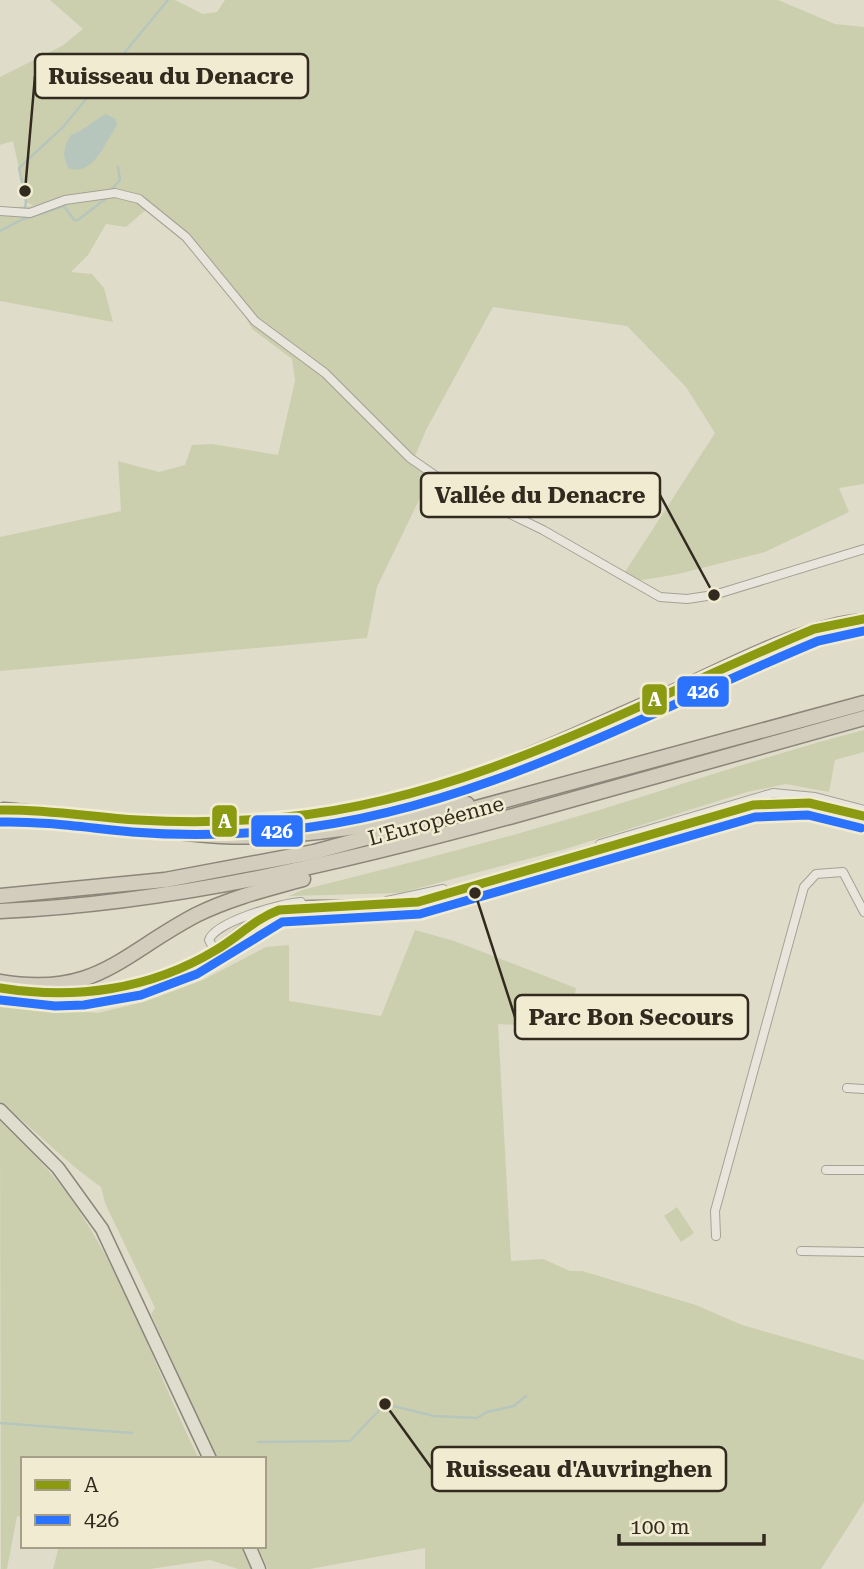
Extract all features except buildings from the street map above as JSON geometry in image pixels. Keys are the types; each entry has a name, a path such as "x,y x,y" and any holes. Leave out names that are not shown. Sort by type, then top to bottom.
{"highway":[{"name":"L'Européenne","path":"0,896 146,883 277,860 429,824 864,703"},
{"name":"L'Européenne","path":"0,911 167,895 337,862 864,718"},
{"path":"2,810 212,835 295,834 379,823 634,766"},
{"path":"0,982 48,986 90,978 111,969 206,911 249,894 321,873 337,862"}],"main road":[{"path":"2,810 42,809 137,820 208,822 305,816 390,800 484,771 814,629 864,619"},
{"path":"0,988 55,995 106,990 169,973 215,951 260,918 287,909 402,905 759,804 815,804 864,816"},
{"path":"0,1110 53,1161 98,1222 122,1266 209,1457"},
{"path":"250,1548 259,1569"}],"street":[{"path":"0,211 21,214 35,212 65,200 103,194 125,193 139,199 180,231 255,321 325,373 410,458 453,487 542,530 654,594 668,599 699,598 756,584 864,549"},
{"path":"589,851 773,793 815,797 864,810"},
{"path":"215,951 209,940 215,931 279,904 404,899 523,870"},
{"path":"716,1236 715,1211 804,887 822,872 844,872 864,912"},
{"path":"848,1088 864,1089"},
{"path":"826,1170 864,1170"},
{"path":"801,1251 864,1252"}],"green space":[{"path":"50,0 175,0 203,14 217,12 225,0 778,0 835,24 864,27 864,484 839,488 849,512 765,552 678,574 637,581 625,572 715,433 686,387 627,326 493,307 426,430 413,461 431,475 377,587 367,638 0,671 0,537 121,511 118,461 159,472 185,465 192,445 212,444 278,455 295,381 292,359 252,329 230,288 201,256 148,208 126,227 106,224 88,255 71,272 92,274 104,288 113,322 0,301 0,208 34,206 26,202 13,141 0,145 0,77 62,46 83,29"},
{"path":"864,730 864,752 835,760 829,792 786,784 747,792 562,850 400,893 289,896 302,890 545,826"},
{"path":"415,930 454,941 576,988 569,1028 498,1024 511,1261 543,1259 570,1271 582,1271 696,1305 742,1325 864,1360 864,1502 821,1569 425,1569 425,1548 310,1569 268,1569 258,1548 266,1548 266,1457 216,1457 151,1314 155,1308 105,1203 101,1187 0,1102 0,1001 24,1007 98,1013 144,1002 203,980 266,947 289,945 289,1001 381,1016"},
{"path":"0,1121 50,1172 86,1222 122,1288 198,1457 21,1457 21,1517 17,1516 7,1569 1,1569"},
{"path":"677,1207 694,1233 681,1242 664,1216"},
{"path":"58,1548 243,1548 254,1569 238,1569 210,1560 150,1569 53,1569"}],"shaded area":[{"path":"106,114 116,119 117,125 98,156 85,168 68,168 64,151 71,135"}],"waterway":[{"path":"0,231 23,219 26,202 19,168 63,127 168,0"},
{"path":"110,191 120,180 118,167"},
{"path":"25,219 64,206 74,220 78,220 108,197"},
{"path":"258,1442 350,1441 385,1404 434,1416 477,1418 487,1412 514,1406 526,1396"},
{"path":"0,1423 132,1433"}],"transit line":[{"name":"A","path":"0,810 138,820 212,821 286,817 356,806 424,790 491,768 556,743 814,629 864,619"},
{"name":"426","path":"0,822 132,832 209,834 286,830 356,819 425,803 492,781 558,755 818,641 864,631"},
{"name":"A","path":"0,988 56,993 84,992 138,983 191,964 279,910 418,902 753,805 809,803 864,816"},
{"name":"426","path":"0,1000 55,1006 84,1005 141,995 197,974 282,922 420,914 755,817 808,815 861,828"}],"place":[{"name":"Ruisseau du Denacre","path":"25,191"},
{"name":"Vallée du Denacre","path":"714,595"},
{"name":"Parc Bon Secours","path":"475,893"},
{"name":"Ruisseau d'Auvringhen","path":"385,1404"}]}
